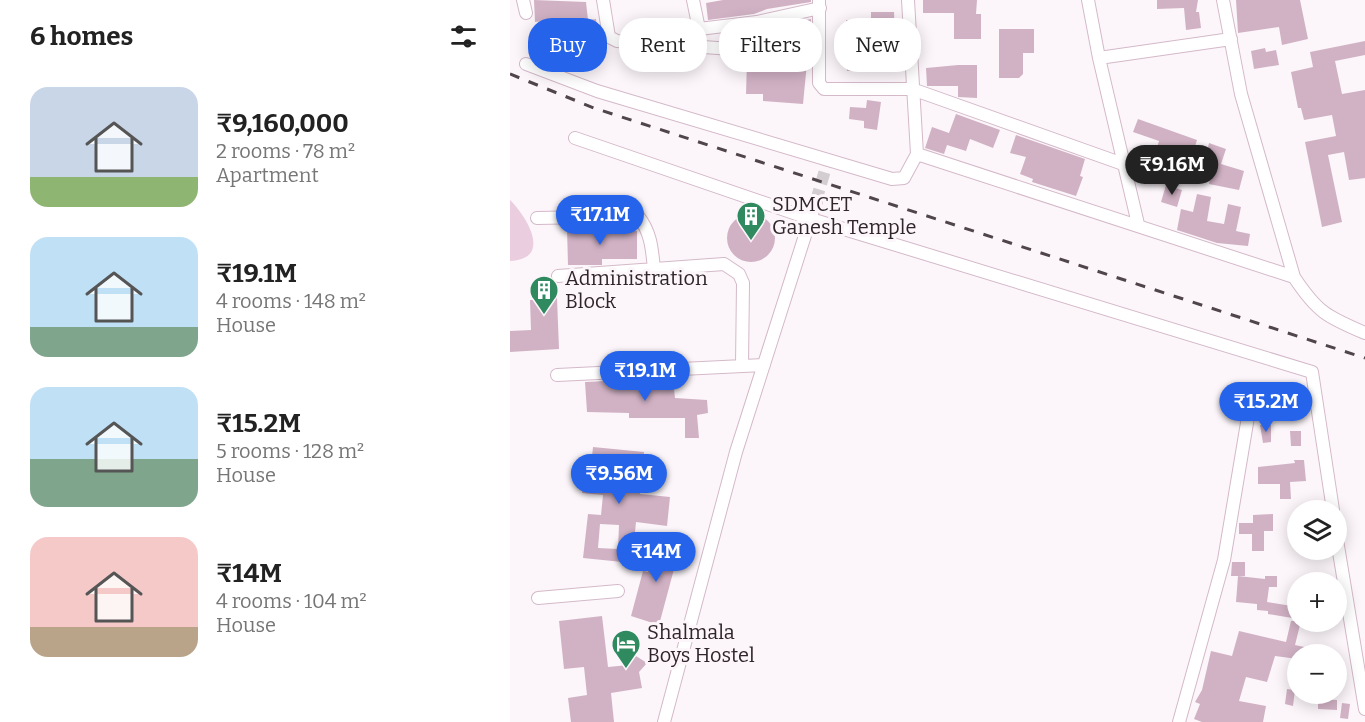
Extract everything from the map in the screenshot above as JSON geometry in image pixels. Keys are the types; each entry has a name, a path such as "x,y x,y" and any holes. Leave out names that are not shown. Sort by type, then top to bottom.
{"street":[{"path":"603,0 609,37 617,41 719,48"},
{"path":"693,0 699,29 757,22 819,4"},
{"path":"526,64 597,91 892,179 904,178 916,154 908,0"},
{"path":"1088,0 1099,58 1138,224"},
{"path":"1223,0 1241,94 1294,277 1306,296 1326,317 1365,333"},
{"path":"1099,58 1231,39"},
{"path":"819,72 819,83 824,90 912,89 1123,164"},
{"path":"575,138 811,219 1312,372 1331,500"},
{"path":"916,154 1138,224 1294,277"},
{"path":"664,722 736,452 816,201"},
{"path":"537,218 638,216 645,225 651,243 654,269"},
{"path":"558,276 724,264 739,274 743,283 741,365"},
{"path":"557,375 764,365"},
{"path":"1179,722 1224,560 1249,411 1282,397 1314,396"},
{"path":"1340,560 1365,709"},
{"path":"538,598 618,591"}],"shaded area":[{"path":"510,200 529,227 533,246 530,253 523,259 510,261"}],"building":[{"path":"534,0 586,2 588,18 535,18"},
{"path":"723,0 811,0 811,2 767,9 754,14 708,20 706,3"},
{"path":"923,0 977,0 976,14 981,14 981,39 954,39 954,13 923,13"},
{"path":"1157,0 1198,0 1196,12 1199,12 1201,28 1186,30 1184,8 1157,9"},
{"path":"1236,0 1300,0 1308,39 1282,45 1279,27 1238,33"},
{"path":"871,12 894,12 894,18 871,18"},
{"path":"999,29 1034,29 1034,53 1023,53 1023,74 1019,78 999,78"},
{"path":"1365,41 1365,55 1335,61 1342,94 1365,90 1365,178 1349,180 1344,152 1328,155 1342,222 1322,227 1305,142 1336,136 1332,115 1304,120 1301,108 1298,108 1291,72 1313,67 1310,52"},
{"path":"1265,48 1266,52 1276,50 1279,65 1254,69 1251,51"},
{"path":"977,65 977,98 958,97 958,86 927,86 926,68"},
{"path":"747,72 806,72 803,104 763,101 763,94 746,94"},
{"path":"867,100 881,102 877,130 864,128 864,121 849,119 850,107 866,108"},
{"path":"956,114 1000,130 993,148 970,139 966,151 947,145 944,154 925,148 932,127 949,133"},
{"path":"1138,119 1197,140 1187,172 1153,160 1159,141 1133,132"},
{"path":"1016,135 1085,159 1080,176 1083,177 1076,196 1032,182 1033,179 1020,174 1026,157 1010,153"},
{"path":"1209,143 1226,149 1221,164 1244,171 1239,190 1209,184 1210,179 1201,177"},
{"path":"1166,185 1182,190 1177,207 1161,202"},
{"path":"1197,194 1211,197 1207,221 1224,224 1228,204 1241,207 1236,231 1250,234 1248,246 1217,243 1177,230 1181,209 1193,212"},
{"name":"SDMCET Ganesh Temple","path":"751,214 768,221 775,238 768,255 751,262 734,255 727,238 734,221"},
{"path":"602,228 602,232 637,231 637,259 602,259 602,265 568,265 567,229"},
{"name":"Administration Block","path":"557,298 559,349 510,352 510,331 531,330 530,300"},
{"path":"673,380 675,398 707,400 708,413 697,415 699,438 685,438 685,418 629,418 629,413 587,412 585,382"},
{"path":"1260,425 1271,425 1271,442 1263,443"},
{"path":"1290,431 1301,431 1301,446 1291,446"},
{"path":"593,447 644,452 640,494 670,497 667,526 636,522 632,563 583,558 588,514 601,515 603,495 582,493 583,486 589,486","holes":["607,464 626,465 624,488 605,487","600,524 619,525 618,549 598,548"]},
{"path":"1294,460 1304,460 1306,481 1290,482 1291,499 1280,499 1280,484 1258,484 1258,467 1295,463"},
{"path":"1273,514 1273,531 1264,531 1264,551 1252,551 1252,534 1239,534 1239,523 1253,523 1253,515"},
{"path":"663,538 681,543 659,625 631,616 643,571 648,572 653,547 660,550"},
{"path":"1232,562 1245,562 1245,576 1231,576"},
{"path":"1238,576 1265,579 1265,576 1277,576 1277,587 1269,587 1267,602 1287,605 1287,617 1257,610 1257,604 1236,602"},
{"name":"Shalmala Boys Hostel","path":"602,616 608,667 629,665 636,656 647,663 639,672 642,688 611,693 614,722 571,722 568,698 587,695 584,667 564,669 559,621"},
{"path":"1239,631 1286,642 1288,632 1298,632 1295,644 1287,644 1287,658 1275,656 1267,682 1246,677 1239,701 1266,706 1263,722 1202,722 1194,719 1200,704 1195,702 1202,690 1211,651 1232,656"},
{"path":"1287,689 1287,704 1293,704 1293,706 1285,704"},
{"path":"1318,704 1337,704 1337,710 1318,709"},
{"path":"1342,704 1350,704 1348,719 1340,718"}],"tunnel":[{"path":"816,201 828,160"}],"railway":[{"path":"510,74 594,108 1365,358"}],"place":[{"name":"SDMCET Ganesh Temple","path":"751,242"},
{"name":"Administration Block","path":"544,316"},
{"name":"Shalmala Boys Hostel","path":"626,670"}]}
